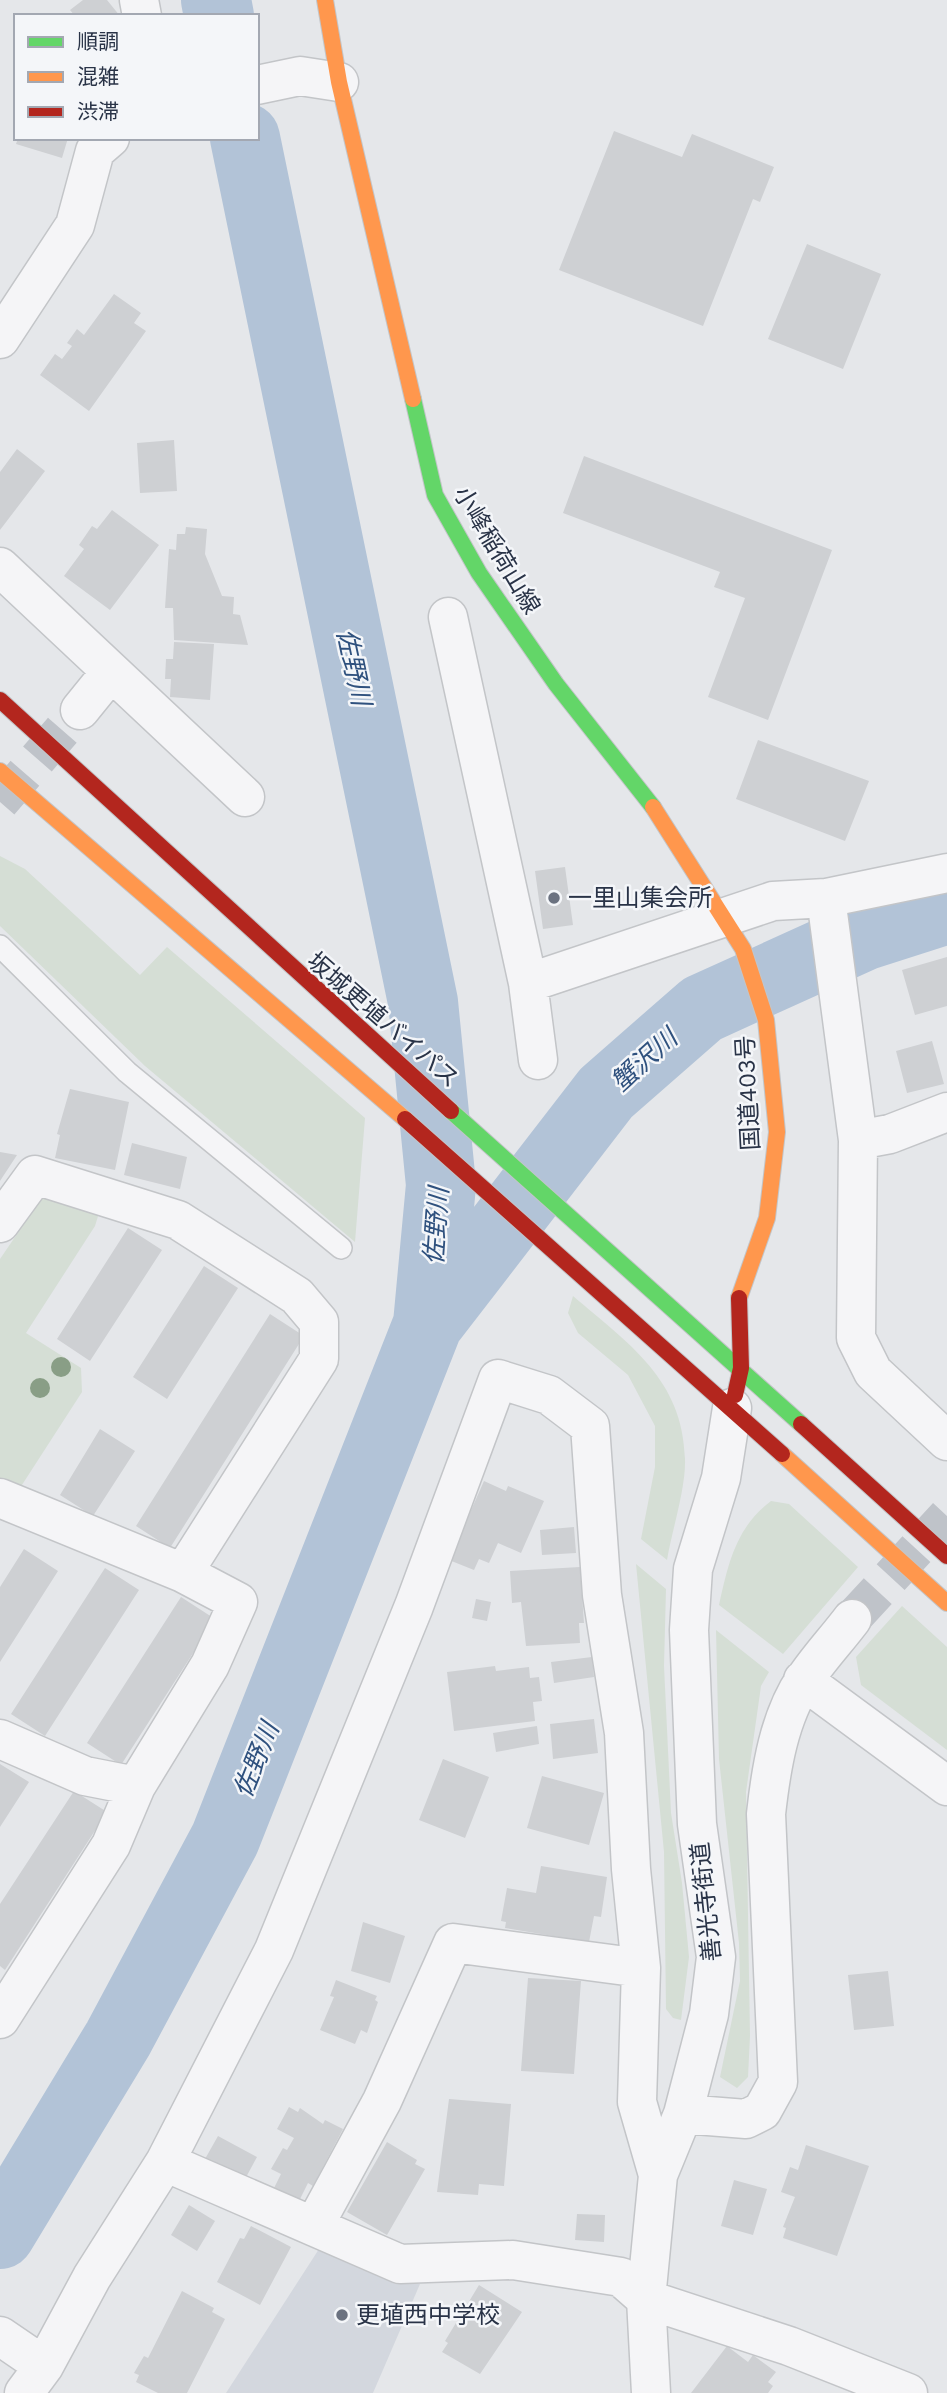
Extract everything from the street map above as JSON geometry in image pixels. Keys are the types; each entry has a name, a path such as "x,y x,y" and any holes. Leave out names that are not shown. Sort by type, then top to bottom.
{"main road":[{"name":"小峰稲荷山線","path":"325,0 339,82 435,495 479,573 556,684 644,794 733,933 766,1020"},
{"name":"坂城更埴バイパス","path":"0,700 204,891 741,1368"},
{"path":"0,771 177,919 585,1276 947,1603"},
{"name":"国道403号","path":"732,1408 741,1368 739,1299 767,1219 778,1132 766,1020"},
{"path":"741,1368 947,1556"}],"street":[{"path":"259,85 300,76 339,82"},
{"path":"0,339 75,225 95,151 108,140"},
{"path":"0,567 245,797"},
{"path":"448,617 528,983 538,1060"},
{"path":"80,710 110,673"},
{"path":"528,983 733,933 773,901 828,907 947,873"},
{"path":"828,907 858,1140 856,1338 873,1372 947,1441"},
{"path":"858,1140 890,1134 947,1112"},
{"path":"0,1223 34,1175 152,1211 178,1220 297,1296 318,1322 319,1359 183,1573"},
{"path":"0,2336 34,2380 92,2277 165,2162 274,1950 414,1606 498,1379 549,1395 590,1426 602,1595 624,1733 631,1869 641,1968 637,2102 658,2175"},
{"name":"善光寺街道","path":"651,2393 646,2299 658,2175 683,2115 709,2014 716,1956 697,1824 689,1630 693,1569 721,1478 732,1408"},
{"path":"0,1498 183,1573 238,1602 210,1665 136,1786 111,1845 5,2000"},
{"path":"683,2115 746,2119 762,2110 778,2082 765,1814 771,1773 785,1723 803,1680 852,1619"},
{"path":"803,1680 947,1786"},
{"path":"0,1739 85,1776 136,1786"},
{"path":"314,2226 382,2101 453,1943 641,1968"},
{"path":"165,2162 400,2264 513,2260 621,2277 646,2299 789,2346 908,2393"}],"lane":[{"path":"0,946 127,1072 341,1248"}],"shaded area":[{"path":"0,856 25,869 140,975 167,947 365,1118 355,1242 145,1066 0,926"},
{"path":"43,1196 99,1213 95,1226 26,1333 81,1368 82,1392 20,1488 0,1480 0,1259"},
{"path":"573,1296 633,1348 663,1385 675,1407 682,1431 685,1470 667,1560 641,1539 655,1467 655,1426 628,1375 578,1333 568,1313"},
{"path":"771,1501 789,1504 858,1567 783,1654 719,1605 735,1547 749,1522"},
{"path":"636,1564 666,1589 664,1666 671,1813 682,1883 689,1957 681,2020 673,2018 666,2009 664,1852"},
{"path":"902,1606 947,1647 947,1750 861,1685 856,1657"},
{"path":"716,1630 769,1672 761,1686 746,1792 750,2036 748,2077 737,2088 720,2077 740,1981 739,1943 719,1759"},
{"name":"更埴西中学校","path":"319,2249 391,2280 420,2284 373,2393 226,2393"}],"building":[{"path":"83,0 107,0 118,14 73,14 70,10"},
{"path":"614,131 682,157 692,134 774,167 760,202 753,199 703,326 559,270"},
{"path":"17,140 67,140 62,158 16,144"},
{"path":"807,244 881,274 843,369 768,339"},
{"path":"114,294 141,313 134,323 146,331 89,411 40,375 55,354 62,359 72,346 67,343 77,329 84,335"},
{"path":"174,440 177,491 140,493 137,443"},
{"path":"17,449 45,471 0,530 0,472"},
{"path":"584,456 832,550 768,720 708,697 745,598 714,587 720,572 563,513"},
{"path":"112,510 159,545 110,610 64,576 84,549 79,545 92,526 97,529"},
{"path":"186,527 207,529 205,554 222,596 234,597 233,614 240,615 248,645 174,640 173,608 165,608 169,549 176,550 177,534 185,534"},
{"path":"174,642 214,644 210,700 170,697 171,679 165,679 166,659 173,659"},
{"path":"758,740 869,781 845,841 736,799"},
{"name":"一里山集会所","path":"565,867 573,925 543,929 535,871"},
{"path":"947,957 947,1006 915,1015 902,970"},
{"path":"932,1041 944,1084 907,1093 896,1051"},
{"path":"70,1089 129,1102 115,1170 55,1158 60,1135 57,1134"},
{"path":"132,1143 187,1157 180,1189 124,1175"},
{"path":"0,1152 17,1155 0,1181"},
{"path":"128,1228 162,1250 90,1361 57,1339"},
{"path":"204,1266 238,1288 167,1399 133,1377"},
{"path":"270,1314 304,1336 170,1548 136,1526"},
{"path":"100,1429 135,1451 93,1516 60,1495"},
{"path":"484,1481 506,1491 508,1486 544,1501 521,1553 498,1543 489,1563 479,1559 474,1570 449,1560"},
{"path":"574,1527 576,1553 542,1555 540,1530"},
{"path":"24,1549 58,1571 0,1662 0,1587"},
{"path":"580,1567 584,1623 579,1623 580,1643 526,1646 521,1602 512,1603 510,1571"},
{"path":"105,1568 139,1590 45,1736 11,1714"},
{"path":"181,1597 215,1619 121,1765 87,1743"},
{"path":"476,1599 491,1602 487,1621 472,1618"},
{"path":"592,1657 594,1677 554,1683 551,1662"},
{"path":"495,1666 496,1671 529,1667 530,1678 539,1677 542,1701 533,1702 535,1721 454,1731 447,1672"},
{"path":"594,1719 598,1753 553,1759 550,1724"},
{"path":"537,1726 539,1744 496,1752 493,1733"},
{"path":"443,1759 489,1777 465,1838 419,1820"},
{"path":"0,1764 29,1782 0,1827"},
{"path":"542,1776 604,1793 589,1845 527,1828"},
{"path":"74,1791 107,1812 5,1970 0,1966 0,1904"},
{"path":"541,1866 607,1877 601,1917 594,1916 589,1942 505,1928 506,1922 501,1921 507,1888 536,1893"},
{"path":"363,1922 405,1936 390,1983 351,1971"},
{"path":"888,1971 894,2026 854,2030 848,1975"},
{"path":"528,1978 581,1981 574,2074 521,2071"},
{"path":"336,1980 377,1996 375,2000 378,2002 367,2033 361,2030 355,2044 320,2030 334,1997 330,1996"},
{"path":"449,2099 511,2104 504,2186 479,2184 478,2195 437,2192"},
{"path":"289,2107 298,2112 300,2108 323,2124 325,2120 343,2129 313,2186 308,2183 299,2201 274,2188 281,2174 271,2169 283,2148 287,2150 294,2138 277,2129"},
{"path":"218,2136 257,2157 244,2181 205,2159"},
{"path":"387,2142 417,2160 415,2164 425,2169 387,2235 347,2212"},
{"path":"806,2145 869,2166 837,2256 783,2238 786,2228 783,2227 795,2197 781,2192 790,2167 798,2170"},
{"path":"734,2180 767,2189 753,2235 721,2226"},
{"path":"189,2205 215,2221 197,2251 171,2235"},
{"path":"577,2214 605,2215 604,2242 575,2240"},
{"path":"251,2226 291,2247 260,2305 217,2282 240,2238 244,2239"},
{"path":"479,2285 522,2312 480,2374 442,2352 448,2343 445,2341"},
{"path":"182,2291 214,2308 212,2312 225,2319 187,2393 158,2393 136,2382 139,2375 134,2373 144,2356 148,2358"},
{"path":"727,2346 748,2362 753,2355 776,2372 768,2382 773,2386 768,2393 691,2393"}],"waterway":[{"name":"佐野川","path":"216,0 219,14"},
{"name":"佐野川","path":"0,2234 118,2039 225,1839 428,1324 441,1185 423,1002 245,140"},
{"name":"蟹沢川","path":"428,1324 606,1093 702,1009 863,936 947,909"}],"tunnel":[{"path":"0,802 80,710"},
{"path":"852,1619 947,1516"}],"traffic: fast":[{"path":"413,399 435,495 479,573 556,684 653,807"},
{"path":"451,1111 801,1424"}],"traffic: slow":[{"path":"325,0 339,82 413,399"},
{"path":"0,771 405,1119"},
{"path":"653,807 743,949 766,1020 777,1132 767,1218 739,1298"},
{"path":"782,1454 947,1603"}],"traffic: jam":[{"path":"0,700 451,1111"},
{"path":"405,1119 782,1454"},
{"path":"735,1395 741,1368 739,1298"},
{"path":"801,1424 947,1556"}],"place":[{"name":"一里山集会所","path":"554,898"},
{"name":"更埴西中学校","path":"342,2315"}]}
